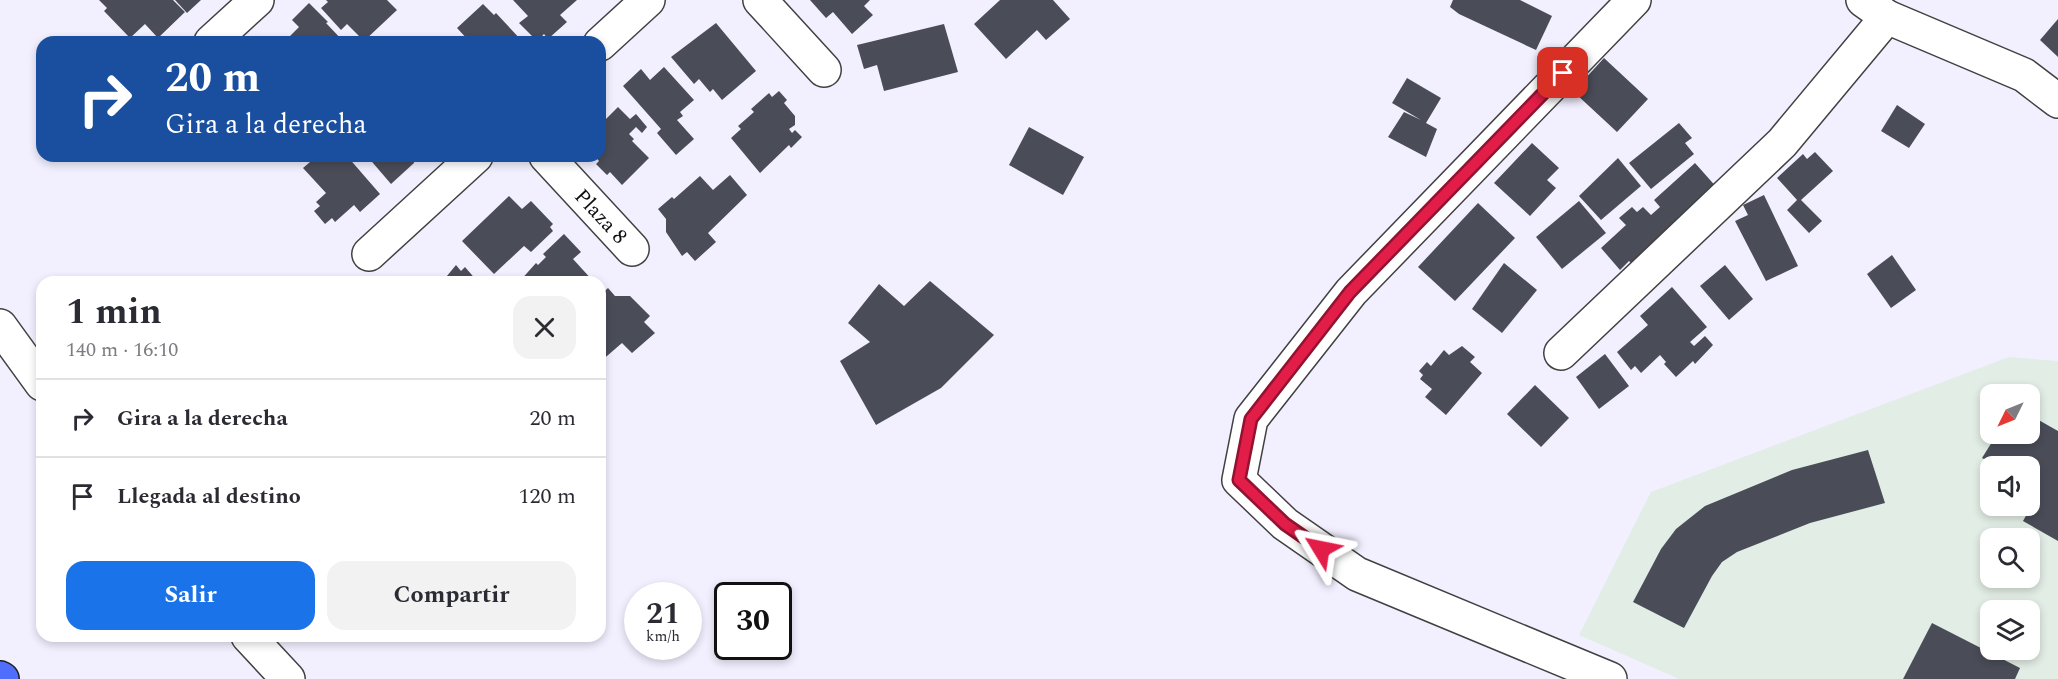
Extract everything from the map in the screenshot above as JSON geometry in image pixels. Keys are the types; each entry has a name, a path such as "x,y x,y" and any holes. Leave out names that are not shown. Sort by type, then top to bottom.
{"street":[{"path":"218,36 257,0"},
{"path":"606,38 648,0"},
{"path":"760,0 824,70"},
{"path":"1610,679 1357,574 1285,524 1239,480 1251,419 1350,292 1634,0"},
{"path":"1561,353 1782,143 1875,9 2024,75 2058,101"},
{"path":"369,254 469,162"},
{"name":"Plaza 8","path":"552,162 632,249"},
{"path":"0,326 36,376"},
{"path":"254,642 288,679"}],"shaded area":[{"path":"2009,357 2058,361 2058,679 1679,679 1579,635 1651,492"}],"building":[{"path":"99,0 173,0 185,12 160,36 156,36 145,24 132,36 128,36 104,11 107,8"},
{"path":"175,0 201,0 187,13"},
{"path":"326,0 387,0 397,10 369,36 359,36 347,24 341,30 321,8 328,2"},
{"path":"513,0 577,0 560,15 567,22 551,36 544,34 532,36 519,23 528,16"},
{"path":"810,0 870,0 864,6 873,15 852,34 833,12 826,18"},
{"path":"1000,0 1053,0 1070,19 1046,40 1037,30 1006,59 974,24"},
{"path":"1453,0 1520,0 1552,16 1536,50 1459,14 1450,7"},
{"path":"309,3 338,36 290,36 299,27 292,20"},
{"path":"483,4 494,15 496,13 517,36 464,36 457,28"},
{"path":"2058,19 2058,57 2040,40"},
{"path":"716,23 756,71 722,100 713,89 710,92 699,79 694,84 671,57"},
{"path":"944,24 958,72 884,91 877,65 864,69 857,45"},
{"path":"1604,58 1648,99 1617,132 1576,94 1586,83 1583,81"},
{"path":"664,67 694,100 680,112 683,116 677,120 694,139 676,155 657,133 661,129 623,86 641,69 650,80"},
{"path":"1407,78 1441,98 1426,123 1437,129 1426,157 1388,137 1404,112 1421,120 1392,103"},
{"path":"779,91 787,100 784,103 795,116 795,125 789,129 792,133 795,130 802,137 791,148 789,145 760,173 731,138 741,129 738,126 754,112 751,109 769,93 772,97"},
{"path":"1897,105 1925,124 1909,148 1881,131"},
{"path":"618,107 630,119 636,114 647,127 642,133 636,127 629,134 634,139 632,141 649,158 622,185 610,172 607,175 596,164 606,162 606,119"},
{"path":"1679,123 1692,138 1685,143 1694,154 1651,189 1629,163"},
{"path":"1029,127 1084,157 1063,195 1009,165"},
{"path":"1532,143 1559,168 1547,180 1556,188 1530,216 1494,183"},
{"path":"1815,152 1833,171 1801,200 1822,221 1809,233 1787,210 1797,200 1777,178 1803,154 1807,159"},
{"path":"1618,158 1641,186 1601,220 1579,196"},
{"path":"310,162 352,162 380,194 360,212 354,205 335,222 332,218 325,224 314,211 320,206 316,202 326,193 303,168"},
{"path":"372,162 414,162 414,163 391,184"},
{"path":"1695,163 1719,190 1632,264 1629,261 1620,270 1601,248 1626,225 1619,218 1632,207 1637,212 1643,207 1651,215 1660,207 1654,200"},
{"path":"730,175 747,195 708,233 716,242 695,261 687,252 682,256 666,232 666,219 658,209 672,197 674,199 700,176 713,190"},
{"path":"1764,195 1798,266 1766,281 1735,221 1748,215 1743,205"},
{"path":"509,196 522,209 531,201 553,224 550,227 553,231 531,252 524,246 494,274 462,241"},
{"path":"1579,201 1606,233 1562,269 1536,237"},
{"path":"1478,203 1515,238 1455,301 1418,267"},
{"path":"564,234 581,252 573,259 589,276 524,276 536,263 538,265 546,257 543,254"},
{"path":"1892,255 1916,290 1891,308 1867,274"},
{"path":"1504,263 1537,290 1502,333 1472,309"},
{"path":"456,265 461,271 465,267 473,276 447,276"},
{"path":"1725,265 1753,299 1729,320 1700,286"},
{"path":"930,281 994,335 941,388 876,425 840,361 870,342 848,323 879,284 904,306"},
{"path":"1672,287 1707,327 1690,342 1694,346 1705,336 1713,345 1695,364 1693,361 1676,377 1664,364 1666,362 1660,355 1641,373 1635,366 1631,370 1617,352 1648,325 1640,316"},
{"path":"608,288 615,296 630,296 650,316 644,322 655,333 632,353 622,343 606,357 606,290"},
{"path":"1462,346 1475,357 1470,362 1482,373 1446,415 1425,397 1432,389 1420,379 1423,375 1419,371 1427,362 1431,366 1444,350 1449,355"},
{"path":"1605,354 1629,386 1599,409 1576,377"},
{"path":"1535,385 1569,418 1541,447 1507,414"},
{"path":"2040,421 2058,431 2058,541 2040,531 2040,528 2035,528 2023,521 2026,516 2040,516 2040,456 1983,456 1991,444 2040,444"},
{"path":"1868,450 1885,503 1810,523 1737,552 1722,562 1712,576 1684,628 1633,602 1661,549 1676,529 1705,506 1792,470"},
{"path":"1932,623 1980,648 1980,660 2004,660 2020,668 2015,679 1903,679"}],"route":[{"path":"1321,549 1285,524 1239,480 1251,419 1350,292 1563,73"}]}
